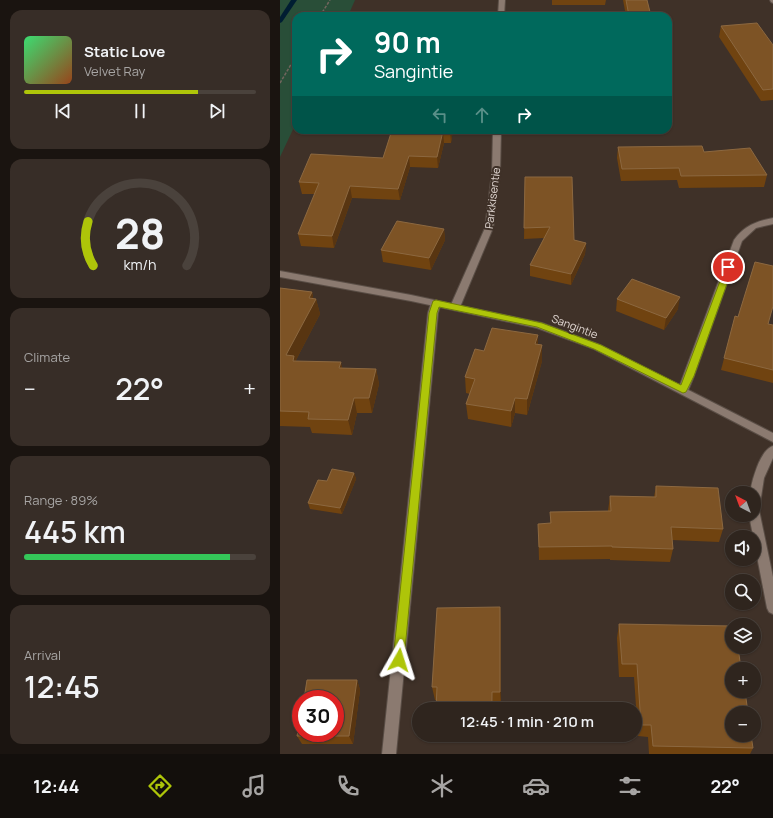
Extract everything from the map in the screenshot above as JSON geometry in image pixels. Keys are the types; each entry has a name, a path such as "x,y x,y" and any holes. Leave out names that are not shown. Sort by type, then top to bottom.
{"street":[{"path":"501,12 502,0"},
{"name":"Parkkisentie","path":"455,307 489,228 496,173 497,134"},
{"path":"683,390 738,240 744,231 755,225 773,222"},
{"name":"Sangintie","path":"280,274 436,303 539,325 598,347 773,438"},
{"path":"389,754 433,313 436,303"},
{"path":"756,486 757,481 767,458 773,450"},
{"path":"756,522 773,608"}],"path":[{"path":"322,12 330,0"},
{"path":"280,83 292,63"}],"green space":[{"path":"280,0 355,0 350,12 292,12 292,132 280,157"}],"building":[{"path":"626,0 647,0 650,12 628,12"},
{"path":"757,23 773,45 773,89 763,90 721,26"},
{"path":"391,134 442,134 437,157 409,156 398,189 350,186 332,236 298,234 319,183 299,182 311,154 383,158"},
{"path":"702,146 704,152 750,148 767,175 681,176 679,168 622,169 618,147"},
{"path":"525,177 572,177 574,240 586,243 571,274 530,265 550,227 524,228"},
{"path":"397,221 444,229 429,258 381,250"},
{"path":"755,262 773,266 773,306 768,324 773,325 773,370 724,358 735,316 738,317"},
{"path":"632,279 680,297 666,318 617,299"},
{"path":"280,288 312,292 309,298 316,299 286,355 294,356 293,361 341,362 339,368 376,369 369,398 354,398 348,420 308,419 309,412 280,411"},
{"path":"492,328 538,335 535,344 542,345 527,399 515,398 511,411 466,404 475,379 465,377 475,349 484,351"},
{"path":"332,469 354,473 340,508 308,503 318,480 327,481"},
{"path":"656,486 718,488 723,529 671,527 673,549 612,546 539,547 538,524 551,523 550,512 611,511 610,496 656,497"},
{"path":"500,607 500,692 492,692 492,702 436,702 437,687 432,687 437,608"},
{"path":"619,624 725,626 725,654 739,654 740,662 725,662 725,698 746,698 747,706 725,706 725,742 752,742 753,748 653,746 651,725 642,725 642,702 639,702 637,664 622,664"},
{"path":"307,680 357,680 349,736 344,736 344,690 305,690"}],"waterway":[{"path":"280,21 294,0"}],"route":[{"path":"399,660 433,313 436,303 539,325 598,347 683,390 728,267"}]}
